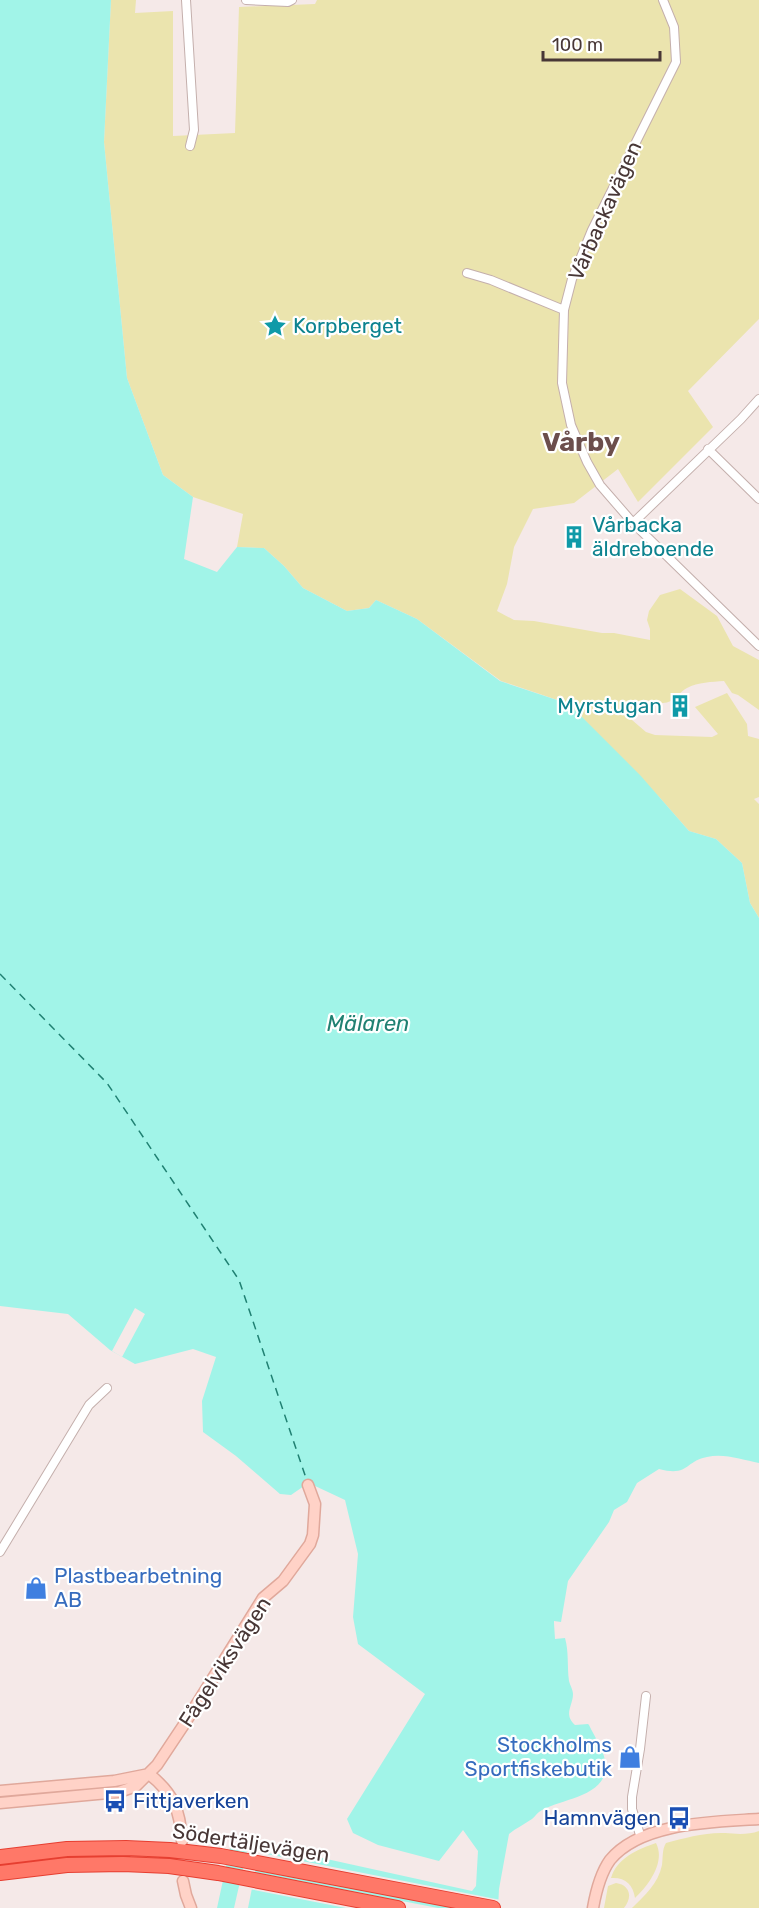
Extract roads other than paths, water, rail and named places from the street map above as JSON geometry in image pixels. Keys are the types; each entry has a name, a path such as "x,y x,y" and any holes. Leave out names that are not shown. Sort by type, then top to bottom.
{"highway":[{"name":"Södertäljevägen","path":"0,1857 68,1849 126,1848 221,1856 493,1908"},
{"name":"Södertäljevägen","path":"0,1873 67,1865 169,1866 218,1873 398,1908"}],"main road":[{"name":"Fågelviksvägen","path":"0,1803 119,1792 136,1786 149,1774 183,1726 263,1598 284,1581 310,1544 313,1535 315,1504 308,1485"},
{"path":"0,1791 114,1781 149,1774 166,1790 176,1805 181,1822 182,1841"},
{"path":"593,1908 606,1866 618,1852 641,1838 685,1827 759,1819"},
{"path":"183,1881 191,1908"}],"street":[{"path":"186,0 194,130 190,146"},
{"path":"246,0 288,2 292,0"},
{"name":"Vårbackavägen","path":"663,0 674,27 676,62 592,230 572,279 564,310 562,383 571,425 600,485 633,523 759,646"},
{"path":"467,273 491,280 564,310"},
{"path":"633,523 759,399"},
{"path":"708,448 759,499"},
{"path":"0,1552 89,1405 107,1388"},
{"path":"641,1838 632,1809 632,1797 646,1696"}],"water":[{"name":"Mälaren","path":"0,0 111,0 104,142 127,378 163,475 193,497 184,559 217,572 237,547 264,548 303,588 347,611 369,608 376,600 417,619 500,681 569,704 640,775 689,831 716,839 742,863 750,903 759,918 759,1463 733,1457 713,1456 700,1459 682,1470 659,1469 637,1483 627,1502 614,1510 609,1522 568,1581 561,1622 554,1621 554,1623 555,1639 565,1638 566,1643 569,1681 573,1691 569,1714 575,1725 589,1725 604,1755 605,1773 595,1788 546,1808 509,1834 499,1889 498,1908 248,1908 259,1853 313,1856 472,1891 476,1886 478,1851 463,1830 439,1861 378,1845 353,1833 347,1819 425,1694 358,1644 353,1617 358,1554 345,1500 313,1485 304,1486 291,1495 280,1494 236,1456 203,1432 202,1401 216,1357 193,1349 135,1364 110,1350 68,1314 0,1306"},
{"path":"230,1848 247,1851 234,1908 217,1908"}],"place":[{"name":"Korpberget","path":"275,326"},
{"name":"Vårbacka äldreboende","path":"574,537"},
{"name":"Myrstugan","path":"680,706"},
{"name":"Plastbearbetning AB","path":"36,1588"},
{"name":"Stockholms Sportfiskebutik","path":"630,1757"},
{"name":"Fittjaverken","path":"115,1801"},
{"name":"Hamnvägen","path":"679,1818"}],"district":[{"name":"Vårby","path":"581,442"}]}
